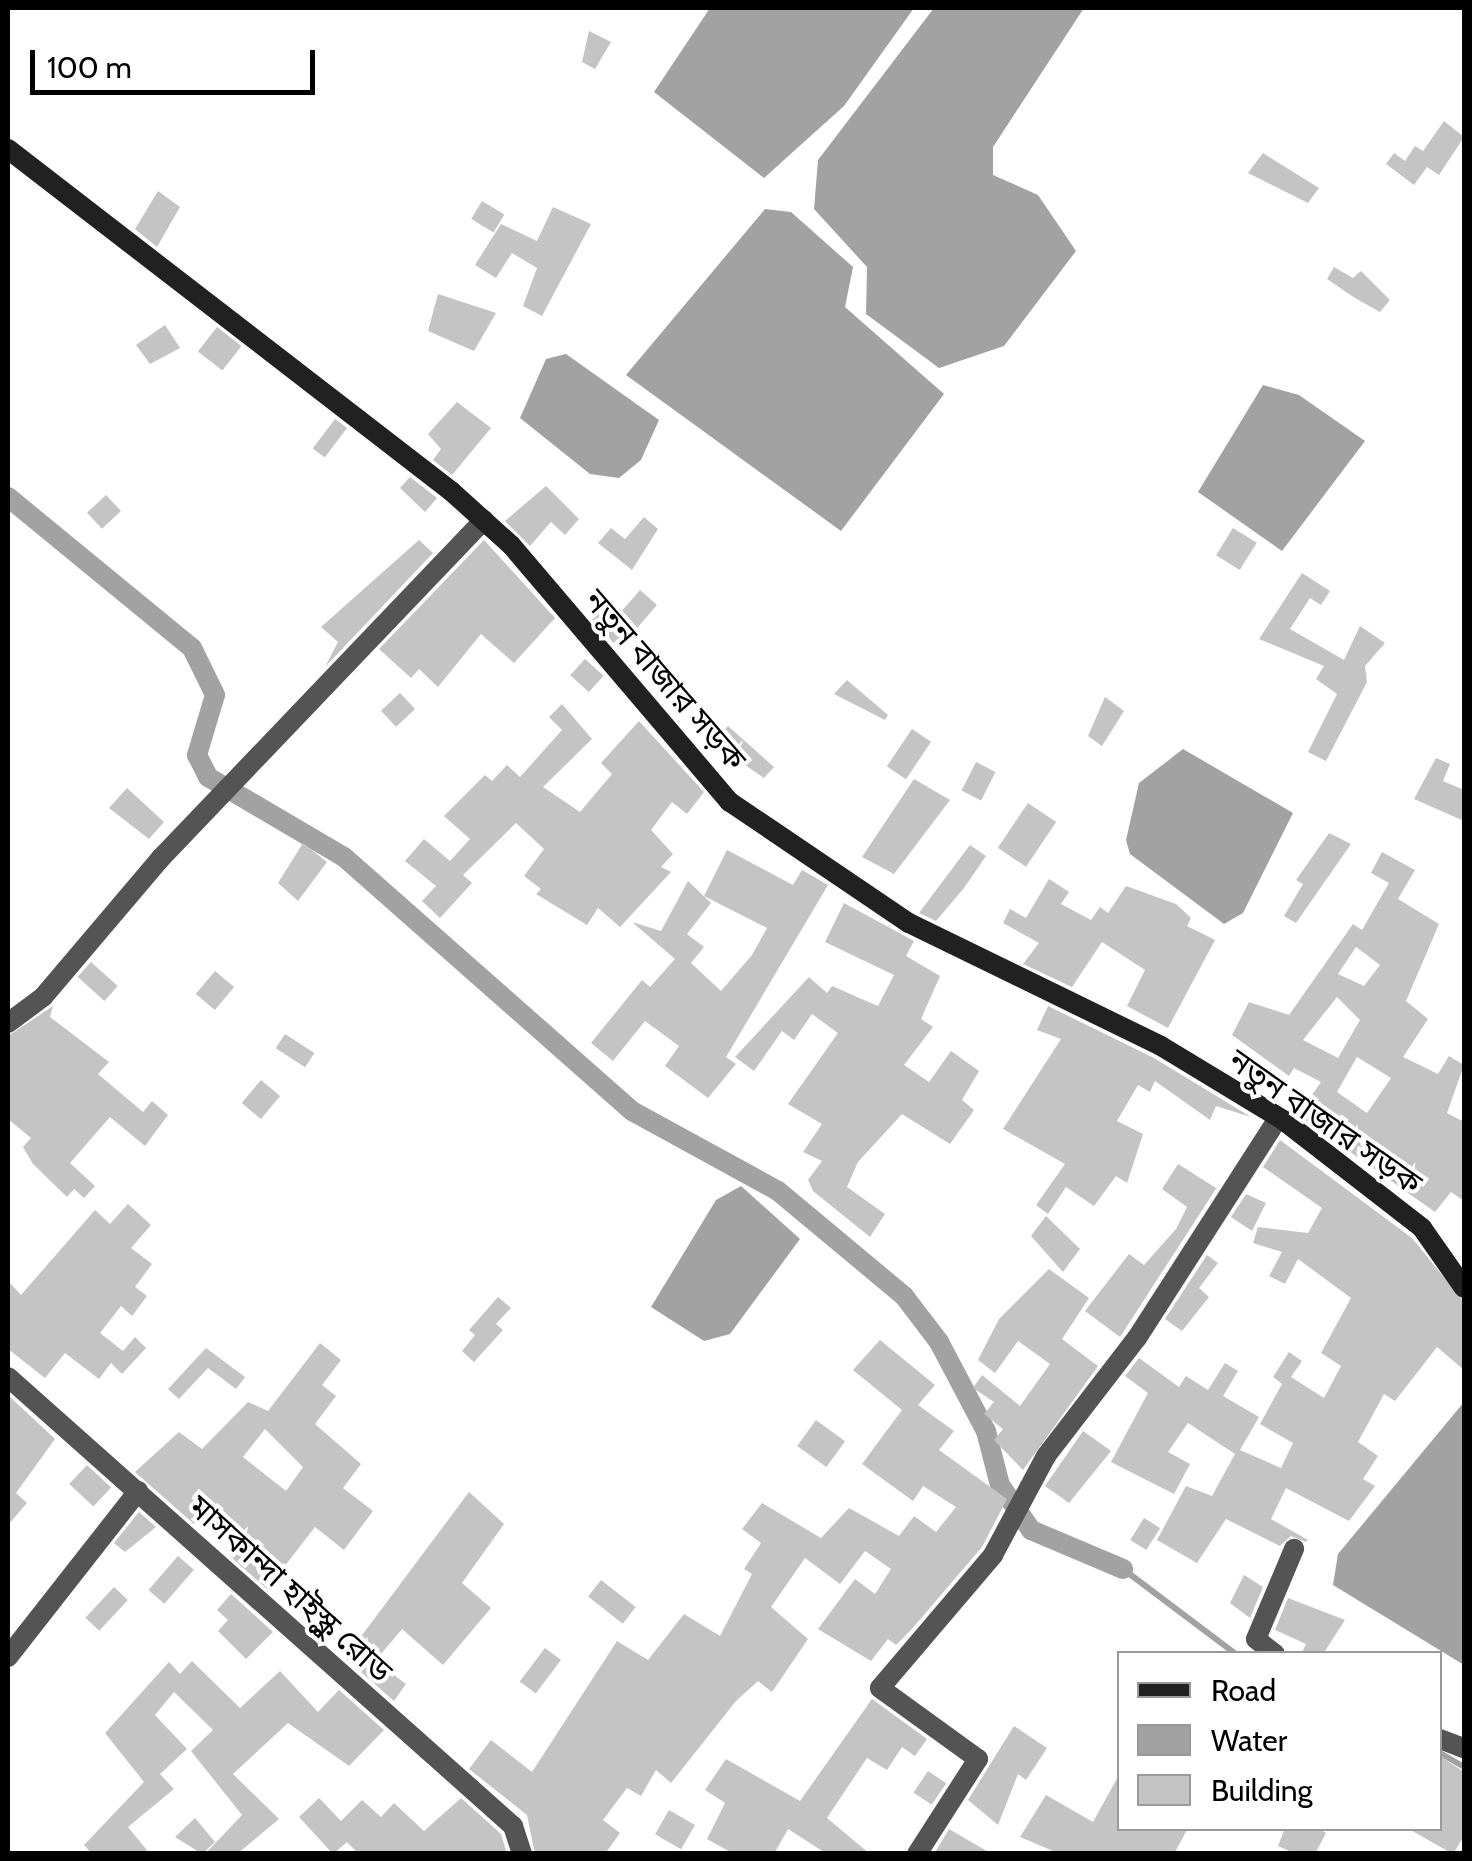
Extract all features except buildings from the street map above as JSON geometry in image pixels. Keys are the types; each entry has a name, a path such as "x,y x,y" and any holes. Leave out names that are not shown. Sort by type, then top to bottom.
{"street":[{"name":"নতুন বাজার সড়ক","path":"8,148 351,406 484,520 730,802 909,923 1161,1046 1278,1118 1422,1228 1463,1281"},
{"path":"8,1022 42,997 184,833 484,520"},
{"path":"916,1854 978,1759 880,1688 993,1555 1046,1456 1137,1338 1278,1118"},
{"name":"মাসকান্দা হাইস্কুল রোড","path":"8,1377 512,1826 522,1854"},
{"path":"8,1658 138,1491"},
{"path":"1271,1651 1256,1639 1294,1549"}],"water":[{"path":"710,8 914,8 844,106 764,178 654,92"},
{"path":"934,8 1084,8 993,147 993,175 1038,195 1076,251 1004,346 939,368 866,314 867,267 814,209 818,160"},
{"path":"765,209 791,212 853,267 845,307 944,394 841,531 626,375"},
{"path":"566,354 659,420 641,460 619,478 590,474 520,418 546,359"},
{"path":"1263,385 1299,395 1365,441 1282,551 1198,492"},
{"path":"1183,749 1293,813 1243,913 1224,924 1130,854 1126,840 1139,783"},
{"path":"741,1186 800,1239 730,1334 704,1341 651,1307 716,1200"},
{"path":"1464,1402 1464,1665 1333,1585 1338,1554"}],"waterway":[{"path":"8,497 192,648 215,695 197,755 208,777 344,857 632,1111 778,1191 904,1296 939,1342 986,1431 1000,1485 1031,1530 1123,1569"},
{"path":"1123,1569 1232,1651"},
{"path":"1442,1754 1464,1767"}]}
